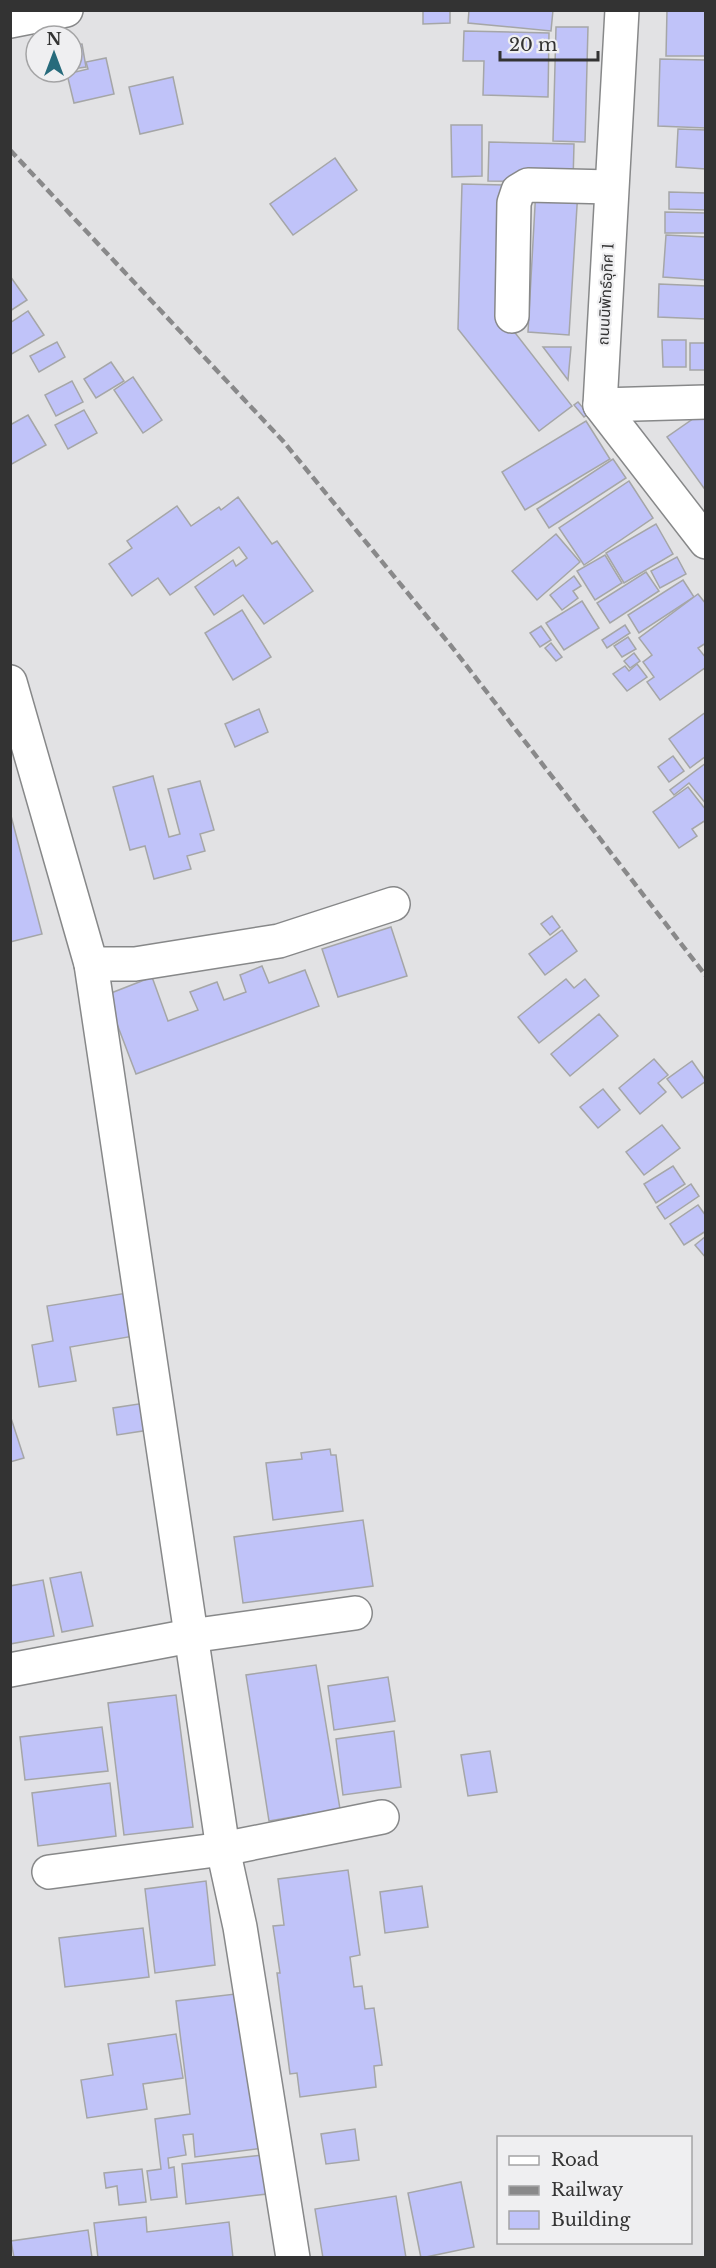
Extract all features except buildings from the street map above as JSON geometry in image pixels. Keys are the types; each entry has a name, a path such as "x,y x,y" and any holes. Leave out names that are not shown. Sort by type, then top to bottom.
{"street":[{"path":"10,21 66,10"},
{"name":"ถนนนิพัทธ์อุทิศ 1","path":"600,405 622,10"},
{"path":"512,316 514,203 518,191 528,185 611,187"},
{"path":"600,405 705,402"},
{"path":"600,405 705,542"},
{"path":"10,682 91,964 223,1849 240,1927 293,2258"},
{"path":"91,964 135,964 279,941 393,904"},
{"path":"10,1670 190,1636 355,1613"},
{"path":"49,1872 223,1849 382,1817"}],"railway":[{"path":"10,150 283,441 452,647 706,976"}]}
